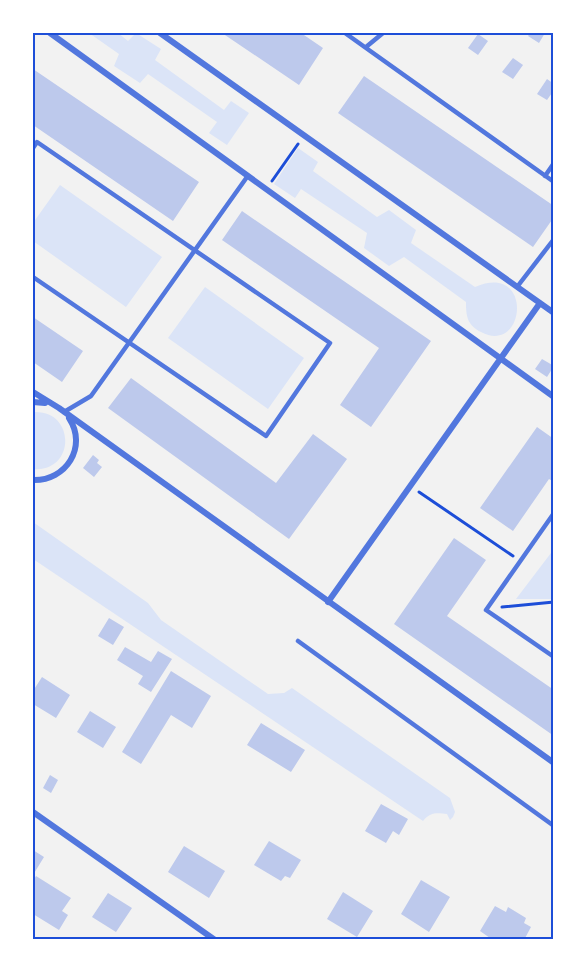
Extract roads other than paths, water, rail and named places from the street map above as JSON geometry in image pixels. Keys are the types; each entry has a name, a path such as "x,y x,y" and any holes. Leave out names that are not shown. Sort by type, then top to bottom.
{"street":[{"path":"50,33 554,397"},
{"path":"160,33 554,313"},
{"path":"328,602 540,303"},
{"path":"33,392 554,763"},
{"path":"33,402 49,403"},
{"path":"33,480 55,476 70,462 76,442 74,429 66,415"},
{"path":"33,812 215,940"}],"lane":[{"path":"345,33 554,182"},
{"path":"366,47 383,33"},
{"path":"33,148 37,142 330,343 266,436 33,277"},
{"path":"545,176 554,163"},
{"path":"66,415 91,396 197,252 248,177"},
{"path":"517,287 554,239"},
{"path":"554,513 486,610 554,657"},
{"path":"298,641 553,824"}]}
